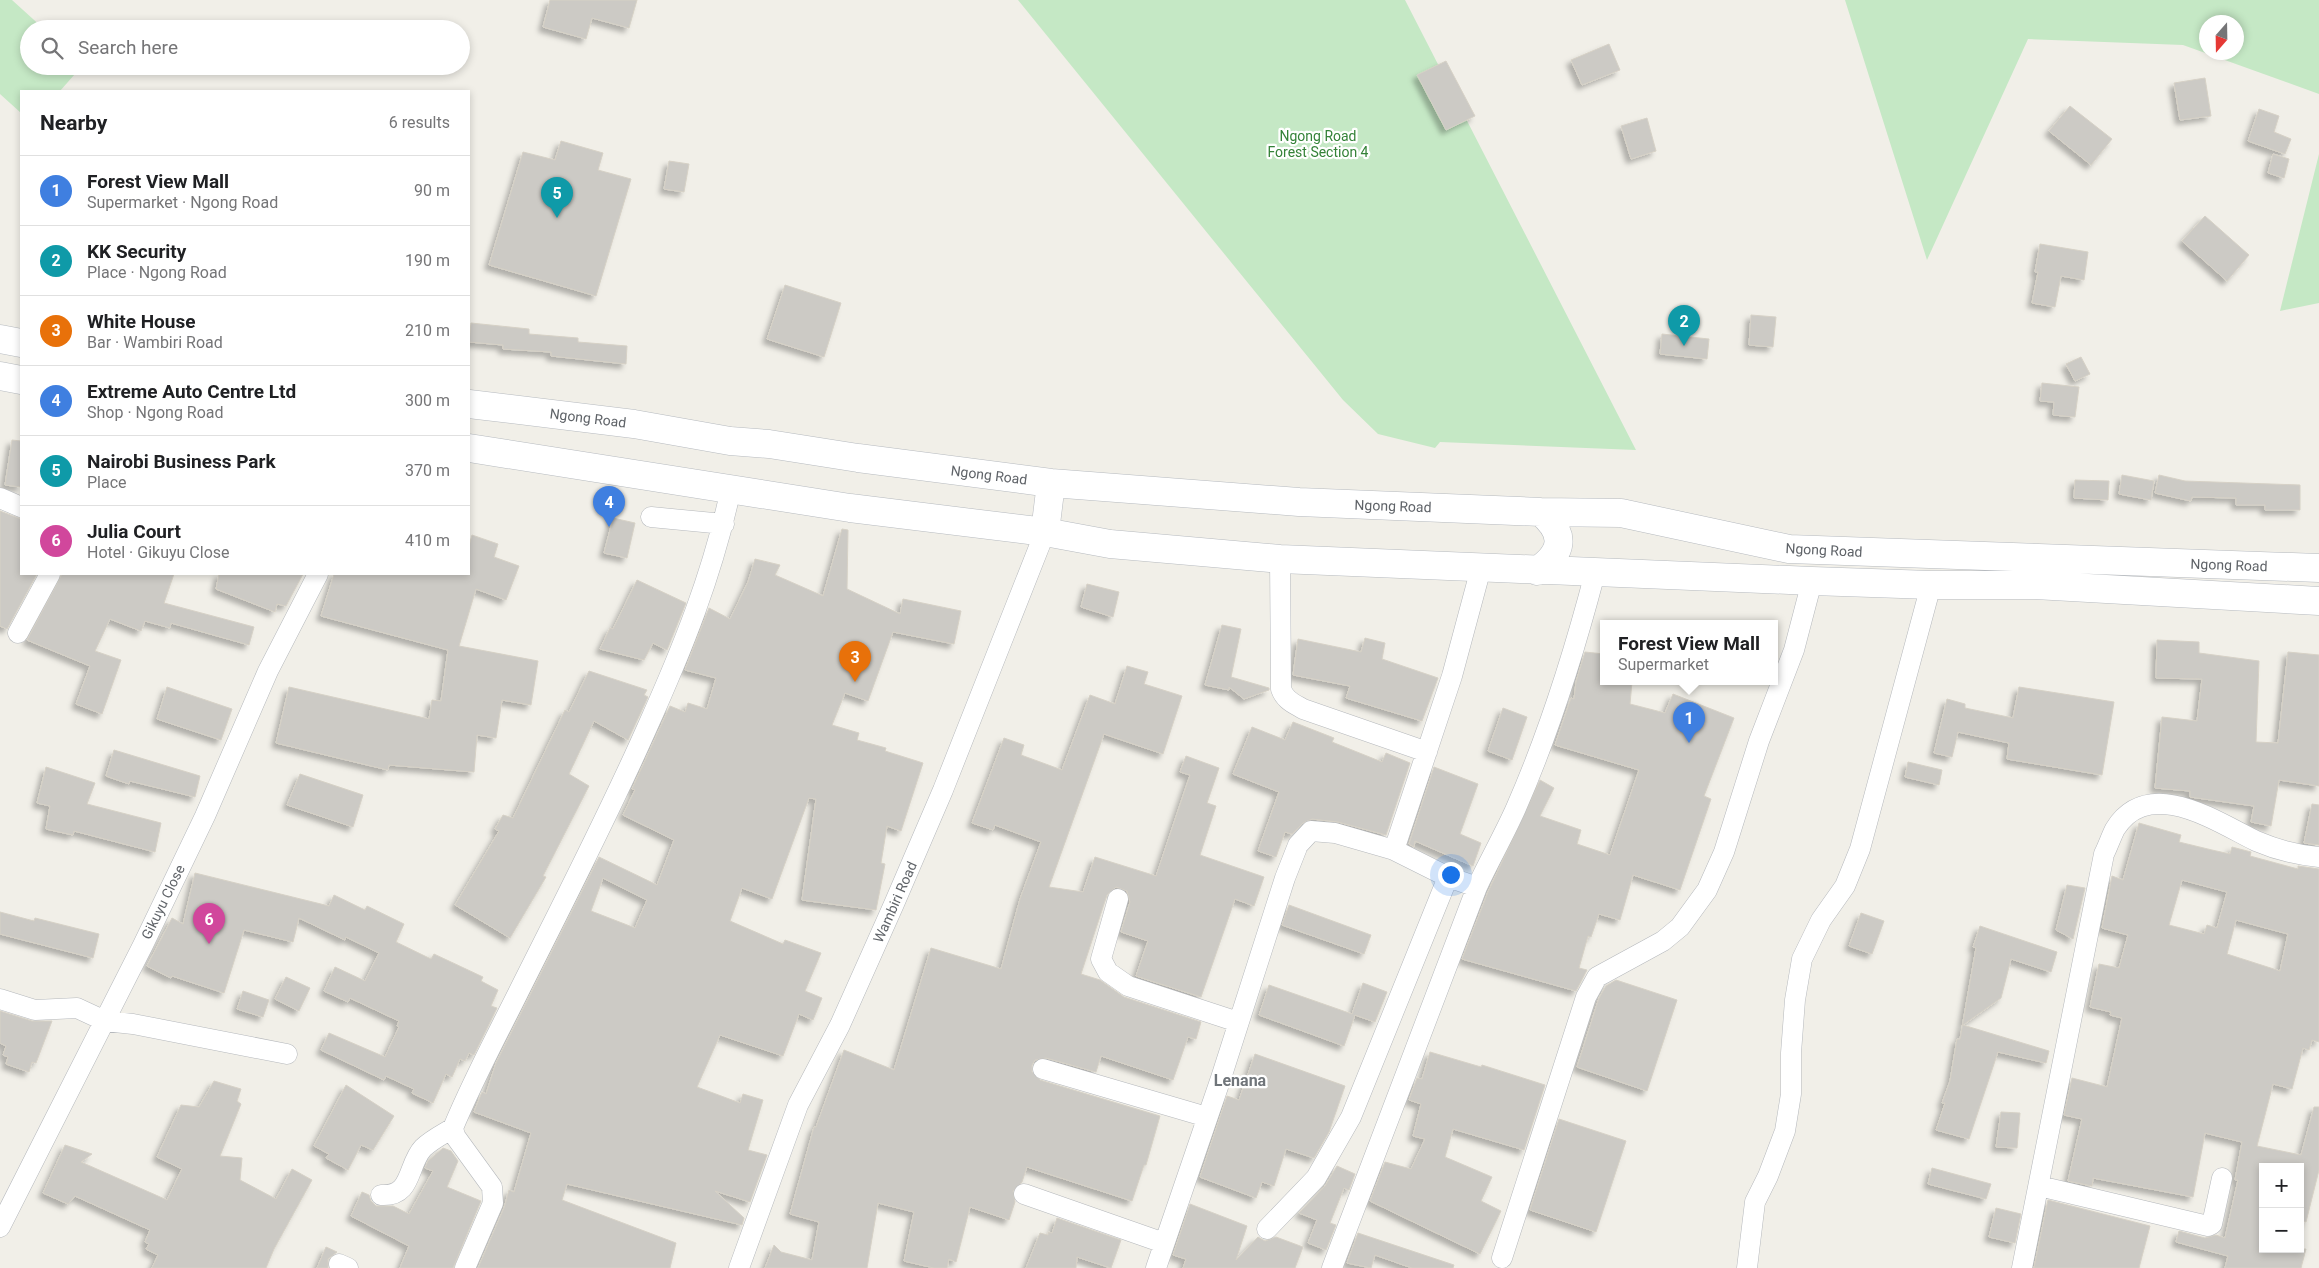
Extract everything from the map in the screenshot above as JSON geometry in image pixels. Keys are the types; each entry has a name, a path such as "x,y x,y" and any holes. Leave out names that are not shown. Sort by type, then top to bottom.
{"main road":[{"path":"0,339 20,342"},
{"path":"0,376 20,380"},
{"name":"Ngong Road","path":"470,404 634,424 730,441 769,444 858,458 1051,483 1299,502 1541,512 1621,513 1789,549 2319,568"},
{"path":"470,448 850,508 1045,532 1110,544 1280,559 1812,582 1931,586 2053,586 2319,602"},
{"path":"1045,532 1051,483"},
{"path":"1537,571 1550,561 1559,544 1559,534 1553,523 1541,512"}],"street":[{"path":"381,1194 390,1195 401,1189 424,1147 453,1128 483,1062 613,804 658,704 703,596 724,524 731,488"},
{"path":"0,498 20,507"},
{"path":"651,517 724,524"},
{"name":"Wambiri Road","path":"738,1268 798,1105 840,1026 902,886 1045,532"},
{"path":"1280,559 1281,688 1289,702 1303,709 1427,752"},
{"path":"1394,850 1452,676 1481,568"},
{"path":"1332,1268 1476,887 1509,823 1536,759 1580,631 1596,573"},
{"path":"18,633 49,575"},
{"name":"Gikuyu Close","path":"0,1228 205,816 268,671 317,575"},
{"path":"1502,1258 1586,997 1597,977 1663,941 1680,927 1707,890 1724,852 1759,741 1794,650 1812,582"},
{"path":"1747,1268 1755,1202 1768,1176 1785,1131 1791,1094 1791,1052 1795,1000 1802,959 1821,920 1845,886 1860,849 1931,586"},
{"path":"2022,1268 2104,854 2116,828 2133,811 2152,805 2171,804 2197,811 2282,852 2319,857"},
{"path":"1156,1268 1285,878 1298,845 1311,831 1335,833 1394,850 1448,877 1476,887"},
{"path":"1267,1228 1316,1178 1351,1117 1448,877"},
{"path":"1118,899 1101,959 1108,972 1128,986 1238,1022"},
{"path":"0,999 35,1010 77,1008 104,1021 143,1026 287,1054"},
{"path":"1043,1069 1207,1117"},
{"path":"453,1128 455,1136 492,1187 493,1203 465,1268"},
{"path":"2039,1186 2208,1226 2212,1224 2222,1178"},
{"path":"1024,1194 1164,1243"}],"green space":[{"path":"0,0 12,0 34,20 20,20 20,75 74,75 61,90 20,90 20,112 0,94"},
{"name":"Ngong Road Forest Section 4","path":"1018,0 1405,0 1636,450 1440,442 1435,448 1378,434 1343,400"},
{"path":"1845,0 2319,0 2319,94 2225,60 2244,60 2244,15 2199,15 2199,51 2183,45 2028,39 1927,260"},
{"path":"2319,154 2319,303 2280,311"}],"building":[{"path":"550,0 637,0 629,28 592,18 586,39 543,27"},
{"path":"1609,44 1620,70 1582,85 1571,60"},
{"path":"1446,61 1475,116 1446,130 1417,75"},
{"path":"2205,78 2211,116 2180,120 2174,83"},
{"path":"2070,106 2112,139 2091,165 2049,131"},
{"path":"2259,109 2279,116 2274,132 2291,139 2285,154 2248,141"},
{"path":"1647,118 1656,151 1631,159 1621,126"},
{"path":"561,141 603,153 598,170 631,179 596,296 489,265 523,152 555,160"},
{"path":"2273,154 2289,159 2284,178 2268,173"},
{"path":"669,161 689,164 684,192 664,189"},
{"path":"2205,216 2249,255 2227,281 2182,241"},
{"path":"2040,244 2088,252 2084,280 2061,276 2055,307 2032,303 2038,272 2035,272"},
{"path":"785,285 841,303 824,357 767,339"},
{"path":"1751,315 1776,317 1773,347 1749,345"},
{"path":"471,323 529,329 529,334 578,338 578,342 627,346 626,364 551,356 551,352 503,349 503,345 470,342"},
{"path":"1662,334 1709,339 1707,359 1660,354"},
{"path":"2081,357 2090,374 2075,381 2066,364"},
{"path":"2042,383 2079,387 2075,417 2053,415 2054,402 2040,401"},
{"path":"12,440 20,441 20,487 5,485"},
{"path":"2122,475 2154,481 2151,500 2119,494"},
{"path":"2159,475 2185,481 2300,485 2300,510 2265,510 2265,505 2236,505 2236,498 2192,497 2191,501 2155,493"},
{"path":"2075,480 2109,481 2108,500 2074,498"},
{"path":"0,511 20,519 20,575 36,575 7,629 0,626"},
{"path":"613,518 635,523 627,558 604,553"},
{"path":"842,529 848,530 847,589 900,614 903,599 961,611 954,644 893,632 868,701 845,693 832,725 859,733 857,740 886,748 885,751 923,763 901,831 887,826 881,863 885,864 876,910 802,900 816,799 809,798 772,899 742,888 730,921 783,944 785,940 821,953 805,991 822,998 813,1020 799,1014 783,1056 720,1035 697,1087 740,1103 743,1094 763,1100 748,1150 767,1155 750,1202 715,1191 744,1218 742,1225 567,1184 562,1200 676,1243 670,1268 478,1268 504,1208 509,1190 514,1192 531,1133 474,1112 482,1092 486,1094 496,1063 599,857 657,885 674,840 623,815 635,790 632,789 670,706 685,712 688,703 707,709 716,678 685,670 709,608 730,619 748,582 755,559 780,565 775,575 823,596","holes":["603,878 647,900 635,928 591,911"]},
{"path":"472,535 498,544 494,557 519,566 506,600 476,589 459,646 538,661 531,705 502,700 496,738 477,735 474,772 389,765 388,770 276,743 289,687 429,719 432,700 441,701 448,650 321,616 334,575 470,575 470,542"},
{"path":"61,575 174,575 164,603 254,627 249,645 171,623 170,628 145,621 141,631 110,619 95,651 121,660 102,714 76,704 90,666 27,640"},
{"path":"219,575 302,575 286,606 277,604 275,612 216,589"},
{"path":"637,580 686,603 667,650 653,643 644,660 600,649 610,628 613,629"},
{"path":"1087,584 1119,592 1113,617 1081,607"},
{"path":"1222,625 1241,629 1231,677 1269,688 1269,690 1244,699 1229,687 1229,690 1205,685"},
{"path":"1365,638 1385,643 1382,659 1438,678 1422,721 1346,698 1350,686 1293,675 1298,639 1361,652"},
{"path":"2157,640 2199,642 2199,653 2259,661 2256,742 2278,743 2288,652 2319,655 2319,786 2279,780 2271,826 2251,822 2254,806 2190,797 2190,791 2155,788 2162,717 2197,721 2202,679 2156,678"},
{"path":"1585,652 1600,654 1600,685 1632,685 1630,704 1665,713 1673,694 1734,718 1704,796 1711,799 1680,890 1633,875 1620,920 1599,914 1591,937 1588,936 1579,968 1587,970 1576,991 1462,959 1488,892 1540,780 1554,788 1540,816 1581,830 1577,844 1610,855 1639,770 1555,745 1571,698 1574,699 1576,682"},
{"path":"1127,666 1148,672 1144,684 1182,696 1163,754 1104,734 1049,887 1083,892 1095,857 1156,876 1190,775 1180,772 1186,756 1219,768 1207,803 1216,806 1200,855 1264,877 1254,906 1235,899 1201,997 1136,976 1148,941 1121,932 1130,902 1127,891 1116,887 1107,895 1081,974 1100,980 1124,997 1201,1022 1196,1039 1188,1037 1173,1080 1101,1056 1096,1072 1046,1058 1035,1060 1032,1065 1032,1072 1040,1080 1160,1116 1146,1165 1144,1165 1132,1201 1027,1167 1022,1182 1013,1191 1015,1202 1009,1220 970,1207 956,1262 949,1259 947,1268 934,1268 904,1261 914,1212 878,1203 867,1268 765,1268 774,1245 781,1252 812,1260 819,1222 790,1214 814,1127 816,1127 844,1050 894,1070 931,948 1001,969 1020,899 1041,842 995,825 993,830 972,823 1004,738 1024,745 1021,755 1062,770 1090,695 1115,704"},
{"path":"589,671 647,690 644,695 648,697 628,740 594,721 569,774 589,786 543,876 546,877 510,938 455,905 499,831 495,829 503,815 513,818 565,710 569,712"},
{"path":"167,687 232,709 221,740 157,719"},
{"path":"2019,687 2114,702 2102,775 2007,759 2009,743 1958,732 1952,757 1934,753 1947,699 1965,704 1965,708 2013,718"},
{"path":"1503,708 1527,717 1512,760 1488,751"},
{"path":"1293,722 1334,738 1332,742 1382,762 1386,753 1410,763 1386,835 1338,822 1312,819 1303,823 1292,834 1285,832 1276,857 1258,851 1279,792 1233,774 1252,727 1285,740"},
{"path":"114,750 200,776 195,797 130,781 129,784 106,776"},
{"path":"1908,762 1942,770 1939,785 1905,777"},
{"path":"46,767 95,783 87,804 161,823 155,852 74,831 73,835 46,829 50,806 37,803"},
{"path":"1434,767 1478,784 1460,834 1481,843 1473,866 1415,841 1414,847 1409,844"},
{"path":"300,774 363,795 353,827 287,805"},
{"path":"2312,804 2319,805 2319,845 2304,843"},
{"path":"2139,823 2181,835 2179,842 2230,854 2232,847 2251,852 2250,856 2298,869 2298,866 2319,869 2319,1042 2312,1040 2309,1050 2303,1048 2292,1089 2273,1084 2257,1146 2301,1155 2314,1107 2319,1107 2319,1170 2306,1222 2304,1222 2304,1163 2259,1163 2259,1253 2304,1253 2304,1249 2306,1249 2301,1268 2225,1268 2228,1256 2176,1242 2179,1231 2205,1238 2216,1235 2225,1238 2238,1180 2235,1180 2242,1142 2205,1133 2193,1197 2093,1178 2092,1186 2068,1181 2082,1119 2064,1115 2072,1078 2107,1087 2122,1018 2110,1015 2111,1012 2090,1007 2099,964 2119,968 2128,935 2102,928 2112,876 2123,880","holes":["2182,880 2227,892 2217,928 2207,925 2204,934 2169,925","2236,920 2288,934 2280,971 2227,954"]},
{"path":"195,873 329,906 334,895 365,910 367,906 404,924 396,942 431,959 434,954 483,977 481,981 498,990 491,1006 497,1008 474,1055 469,1053 465,1061 460,1059 452,1077 446,1074 433,1103 412,1093 414,1089 386,1076 384,1080 321,1050 329,1033 385,1057 399,1027 397,1026 399,1021 350,998 348,1002 324,991 335,967 365,981 379,953 346,937 345,940 299,918 293,942 244,930 224,993 172,976 171,978 147,966 172,918 183,924"},
{"path":"2067,885 2085,888 2073,939 2056,930"},
{"path":"1289,905 1371,935 1364,954 1282,925"},
{"path":"0,912 34,921 35,918 99,934 93,958 0,934"},
{"path":"1861,913 1884,921 1872,954 1849,946"},
{"path":"1980,926 2057,952 2051,972 2011,959 2001,998 1963,1025 2049,1051 2046,1063 1998,1052 1969,1139 1936,1130 1945,1103 1942,1103 1950,1081 1957,1039 1960,1039 1976,948 1973,947"},
{"path":"286,977 310,988 299,1011 275,999"},
{"path":"1616,980 1677,1000 1647,1091 1577,1067 1599,998 1606,986"},
{"path":"1363,983 1387,992 1375,1022 1355,1015 1344,1046 1259,1015 1269,985 1352,1014"},
{"path":"243,991 269,1000 263,1017 237,1009"},
{"path":"0,1011 32,1021 52,1021 36,1063 32,1062 29,1072 6,1064 8,1057 3,1055 6,1046 0,1043"},
{"path":"1430,1052 1481,1067 1482,1065 1545,1085 1524,1150 1453,1129 1445,1157 1492,1177 1481,1201 1501,1211 1480,1254 1370,1201 1385,1162 1411,1169 1425,1139 1413,1136 1421,1104 1409,1100 1417,1078 1422,1079"},
{"path":"1255,1054 1345,1086 1329,1132 1314,1158 1286,1149 1274,1186 1262,1182 1256,1198 1200,1177 1227,1096 1239,1100"},
{"path":"214,1081 241,1089 237,1101 241,1104 220,1156 242,1158 240,1180 276,1199 292,1169 312,1180 274,1249 266,1268 152,1268 158,1255 146,1249 149,1244 145,1242 150,1230 75,1196 68,1204 43,1193 65,1145 92,1154 81,1162 167,1200 182,1169 157,1157 181,1105 199,1107"},
{"path":"346,1085 394,1116 373,1150 361,1145 348,1170 326,1158 329,1154 314,1146"},
{"path":"2001,1112 2020,1113 2017,1148 1996,1147"},
{"path":"1559,1119 1626,1141 1596,1232 1530,1210"},
{"path":"443,1148 451,1151 458,1161 447,1187 481,1201 453,1268 400,1268 409,1246 351,1216 362,1192 369,1195 371,1201 376,1206 393,1206 409,1214 433,1171 425,1168 428,1161"},
{"path":"1337,1166 1355,1174 1349,1190 1344,1188 1330,1223 1336,1225 1326,1250 1308,1243 1317,1220 1299,1213 1325,1186"},
{"path":"1932,1168 1991,1184 1986,1199 1928,1184"},
{"path":"2048,1200 2150,1226 2139,1268 2034,1268"},
{"path":"1190,1204 1247,1226 1236,1260 1258,1237 1265,1241 1276,1237 1303,1247 1295,1268 1183,1268 1186,1259 1173,1255"},
{"path":"1996,1208 2021,1214 2015,1243 1989,1237"},
{"path":"1057,1218 1121,1240 1111,1268 1077,1257 1076,1268 1026,1268 1040,1233 1048,1235 1048,1232 1052,1233"},
{"path":"1358,1233 1454,1265 1453,1268 1412,1268 1375,1255 1371,1268 1347,1263"},
{"path":"326,1247 337,1252 328,1259 328,1268 317,1268"}],"place":[{"name":"Nairobi Business Park","path":"557,218"},
{"name":"KK Security","path":"1684,346"},
{"name":"Extreme Auto Centre Ltd","path":"609,527"},
{"name":"White House","path":"855,682"},
{"name":"Forest View Mall","path":"1689,743"},
{"name":"Julia Court","path":"209,944"}],"district":[{"name":"Lenana","path":"1240,1080"}]}
